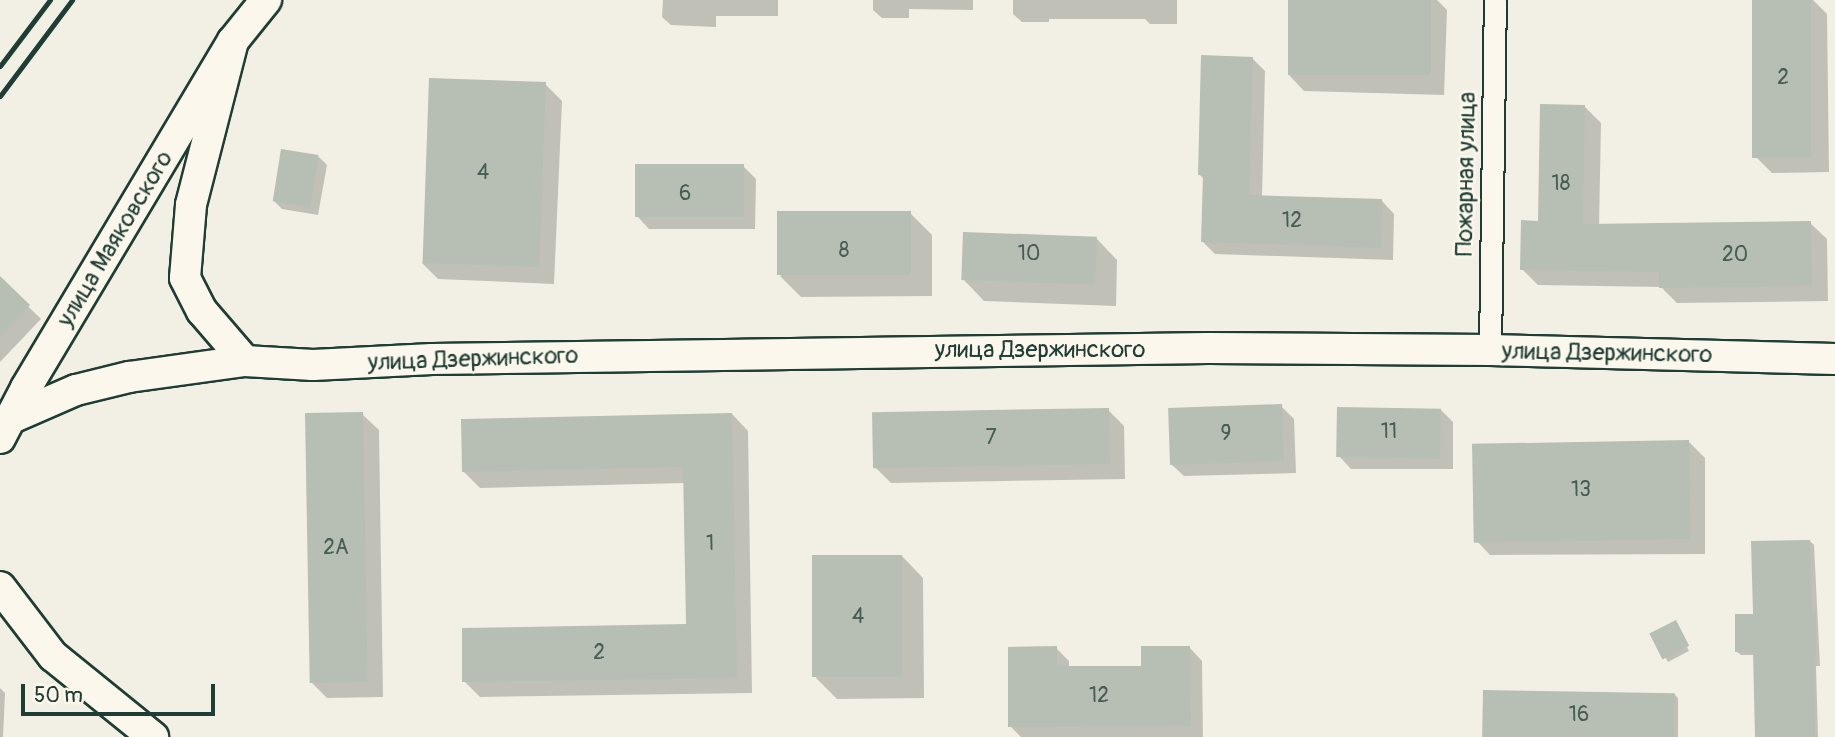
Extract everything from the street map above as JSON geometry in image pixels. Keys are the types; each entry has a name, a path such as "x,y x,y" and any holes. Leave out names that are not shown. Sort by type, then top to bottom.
{"main road":[{"name":"улица Маяковского","path":"4,429 233,41 266,0"},
{"path":"233,41 191,205 185,278 202,310 245,361"},
{"name":"улица Дзержинского","path":"4,429 76,390 128,377 245,361 313,365 432,359 927,350 1490,350 1835,359"},
{"path":"0,587 53,656 153,737"}],"street":[{"name":"Пожарная улица","path":"1490,350 1495,0"}],"building":[{"path":"1288,0 1431,0 1431,75 1288,75"},
{"path":"1752,0 1811,0 1811,158 1752,158"},
{"path":"1201,55 1253,57 1249,195 1382,199 1381,248 1201,242 1203,175 1198,175"},
{"path":"429,78 546,82 539,267 423,263"},
{"path":"1540,104 1585,105 1583,224 1811,221 1812,286 1659,288 1659,272 1520,270 1521,220 1538,221"},
{"path":"281,149 319,155 310,207 273,201"},
{"path":"635,164 744,164 744,217 635,217"},
{"path":"777,211 911,211 911,275 777,275"},
{"path":"963,232 1097,237 1095,285 961,280"},
{"path":"0,276 30,305 0,337"},
{"path":"1282,404 1284,461 1170,465 1168,408"},
{"path":"1337,407 1441,409 1440,459 1336,457"},
{"path":"1109,408 1110,464 873,468 872,412"},
{"path":"363,412 368,682 310,683 305,413"},
{"path":"732,413 737,678 462,682 462,628 686,624 683,467 462,472 461,419"},
{"path":"1689,440 1691,539 1474,543 1472,444"},
{"path":"1810,540 1812,612 1816,611 1815,737 1755,737 1753,652 1735,652 1735,614 1753,614 1751,541"},
{"path":"812,555 902,555 902,677 812,677"},
{"path":"1676,620 1689,646 1662,659 1649,634"},
{"path":"1057,646 1057,666 1141,666 1141,646 1190,646 1191,726 1008,727 1008,647"},
{"path":"1483,690 1675,693 1674,737 1482,737"}],"railway":[{"path":"0,66 50,0"},
{"path":"0,96 72,0"}]}
